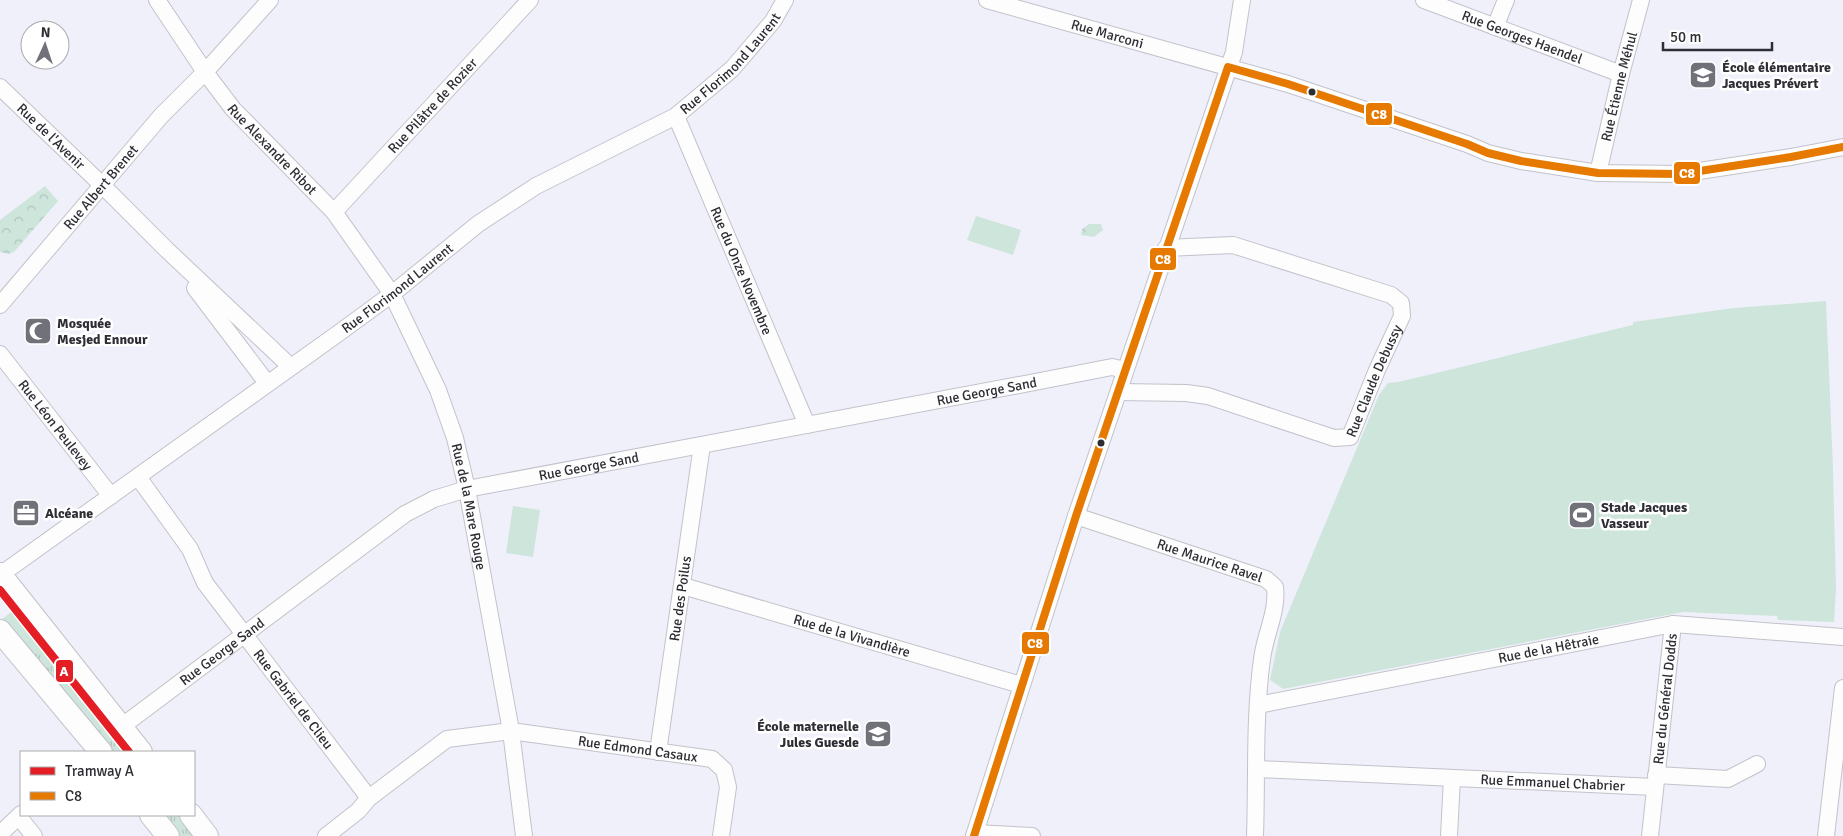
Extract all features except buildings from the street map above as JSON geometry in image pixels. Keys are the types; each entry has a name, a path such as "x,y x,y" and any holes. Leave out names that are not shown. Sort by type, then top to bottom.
{"main road":[{"path":"0,575 140,751"},
{"path":"0,631 98,751"},
{"path":"152,816 168,836"},
{"path":"191,816 207,836"}],"street":[{"name":"Rue Alexandre Ribot","path":"157,0 205,72 234,109 334,212 392,294"},
{"name":"Rue Albert Brenet","path":"0,305 161,116 205,72 270,0"},
{"name":"Rue Pilâtre de Rozier","path":"334,212 530,0"},
{"name":"Rue Florimond Laurent","path":"0,575 392,294 478,224 536,186 676,116 732,69 773,21 785,0"},
{"name":"Rue Marconi","path":"987,0 1288,84 1458,140 1488,153 1521,161 1598,173 1680,174 1843,147"},
{"path":"1032,836 974,835 1076,516 1234,52 1242,0"},
{"name":"Rue Georges Haendel","path":"1424,0 1620,74"},
{"path":"1495,27 1506,0"},
{"name":"Rue Étienne Méhul","path":"1598,173 1620,74 1641,0"},
{"name":"Rue de l'Avenir","path":"0,86 167,250 290,367"},
{"name":"Rue du Onze Novembre","path":"676,116 807,425"},
{"name":"Rue Claude Debussy","path":"1119,392 1186,393 1208,396 1334,438 1350,437 1377,370 1402,316 1401,303 1391,295 1256,251 1233,245 1166,248"},
{"name":"Rue de l'Avenir","path":"167,250 268,384"},
{"name":"Rue de la Mare Rouge","path":"392,294 438,390 454,438 467,489 511,731 524,836"},
{"name":"Rue Léon Peulevey","path":"0,354 111,496"},
{"name":"Rue George Sand","path":"121,727 405,514 434,499 467,489 1112,368 1125,370"},
{"name":"Rue des Poilus","path":"658,752 702,445"},
{"name":"Rue Gabriel de Clieu","path":"138,477 186,541 204,583 369,798"},
{"name":"Rue Maurice Ravel","path":"1076,516 1266,579 1275,587 1276,601 1262,657 1258,705 1255,836"},
{"name":"Rue de la Vivandière","path":"683,586 1021,685"},
{"name":"Rue de la Hêtraie","path":"1258,705 1673,624 1843,637"},
{"name":"Rue du Général Dodds","path":"1650,836 1673,624"},
{"path":"1826,836 1843,688"},
{"path":"326,836 358,811 369,798 447,739 511,731"},
{"name":"Rue Edmond Casaux","path":"511,731 712,759 724,770 728,787 721,836"},
{"name":"Rue du Général Dodds","path":"1655,781 1728,779 1757,764"},
{"name":"Rue Emmanuel Chabrier","path":"1257,769 1452,778 1655,781"},
{"path":"1449,836 1452,778"},
{"path":"0,834 20,815"},
{"path":"21,816 34,836"}],"green space":[{"path":"45,186 58,201 14,252 8,254 0,252 0,220"},
{"path":"976,216 1021,230 1013,255 967,240"},
{"path":"1089,224 1101,224 1103,230 1094,237 1081,235 1082,229"},
{"name":"Stade Jacques Vasseur","path":"1826,301 1833,469 1836,590 1834,622 1778,620 1777,616 1683,612 1283,689 1270,680 1280,632 1379,395 1388,383 1633,325 1633,322 1734,308"},
{"path":"513,506 540,510 533,557 506,553"},
{"path":"18,607 129,747 124,751 108,751 2,619"},
{"path":"161,816 183,816 199,836 176,836"}],"tram line":[{"name":"A","path":"0,590 128,751"}],"transit line":[{"name":"C8","path":"1228,67 1288,84 1467,144 1488,153 1521,161 1598,173 1680,174 1843,147"},
{"name":"C8","path":"974,836 1076,516 1228,67"}],"place":[{"name":"École élémentaire Jacques Prévert","path":"1703,75"},
{"name":"Mosquée Mesjed Ennour","path":"38,331"},
{"name":"Alcéane","path":"26,513"},
{"name":"Stade Jacques Vasseur","path":"1582,515"},
{"name":"École maternelle Jules Guesde","path":"878,734"}]}
